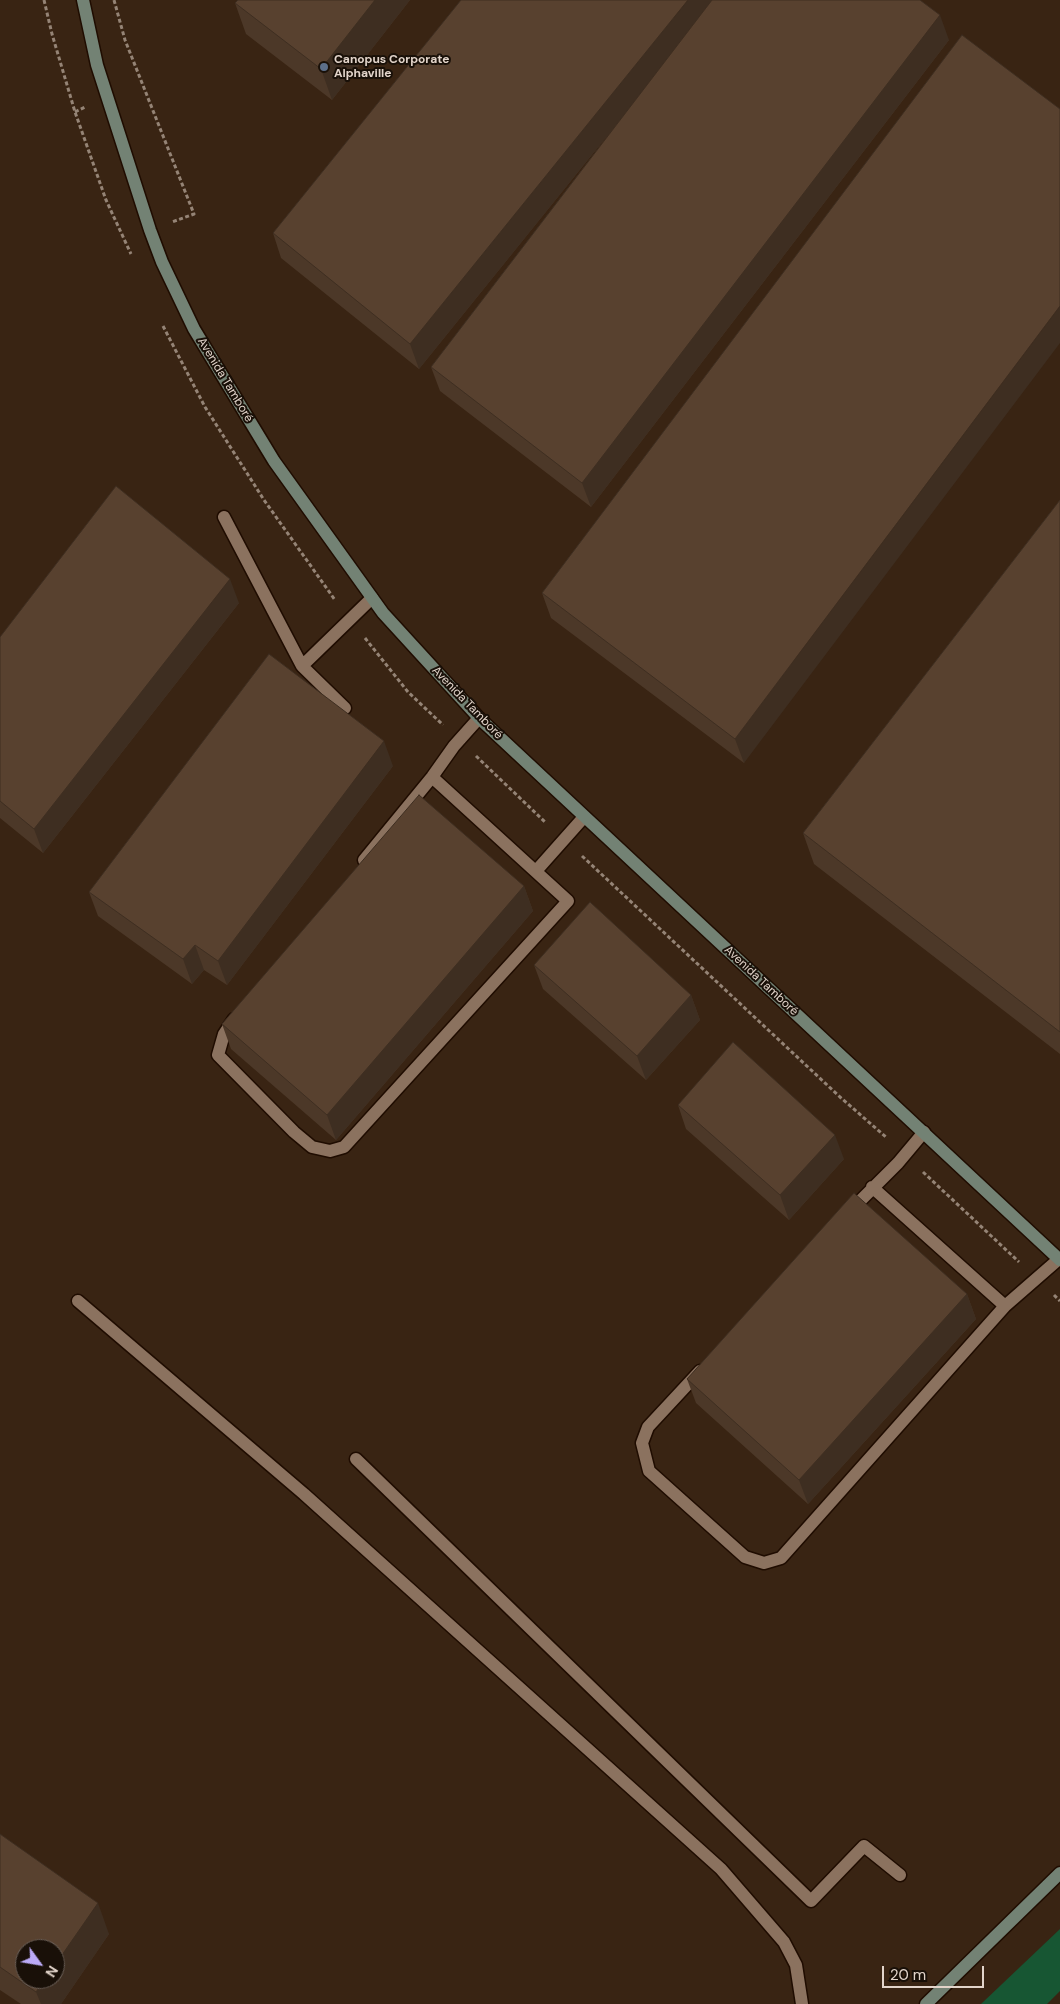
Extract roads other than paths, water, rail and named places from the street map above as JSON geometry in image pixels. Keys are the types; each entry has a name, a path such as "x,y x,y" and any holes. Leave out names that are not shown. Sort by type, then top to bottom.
{"street":[{"name":"Avenida Tamboré","path":"83,0 96,65 150,230 162,262 194,329 274,461 383,613 479,718 1060,1259"},
{"path":"926,2004 1060,1873"}],"lane":[{"path":"224,517 302,666 345,708"},
{"path":"302,666 372,598"},
{"path":"357,868 432,777 454,746 479,718"},
{"path":"244,1006 224,1034 218,1055 294,1132 312,1147 330,1151 344,1147 568,901 432,777"},
{"path":"536,871 584,816"},
{"path":"838,1224 872,1187 898,1163 924,1132"},
{"path":"872,1187 1005,1306"},
{"path":"709,1361 648,1427 642,1443 649,1471 745,1557 764,1563 781,1558 1005,1306 1060,1259"},
{"path":"78,1301 304,1494 721,1869 784,1942 796,1965 802,2004"},
{"path":"356,1459 811,1901 864,1846 900,1875"}],"place":[{"name":"Canopus Corporate Alphaville","path":"324,67"}]}
